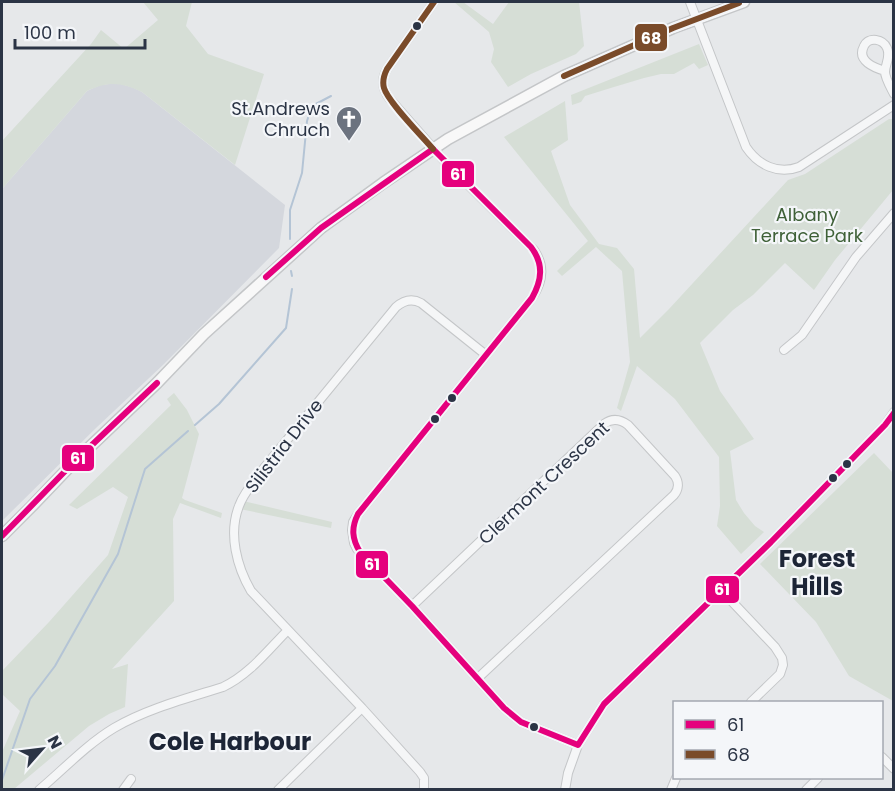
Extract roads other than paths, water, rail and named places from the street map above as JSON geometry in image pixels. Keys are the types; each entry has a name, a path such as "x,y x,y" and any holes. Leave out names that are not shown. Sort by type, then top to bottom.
{"main road":[{"path":"2,536 66,469 204,334 321,228 383,183 433,149 564,76 673,28 744,2"}],"street":[{"path":"434,2 387,69 383,77 385,92 447,164 534,250 540,263 542,278 536,292 358,514 353,522 353,538 357,549 504,708 521,722 578,745"},
{"path":"690,2 746,147 755,158 768,167 787,171 799,167 894,105"},
{"path":"885,71 894,94"},
{"path":"784,350 802,335 856,257 894,213"},
{"name":"Silistria Drive","path":"424,789 424,778 420,772 251,591 238,563 234,536 236,516 252,484 401,303 410,300 422,303 486,355"},
{"path":"566,789 568,773 578,745 604,704 842,469 885,425 894,412"},
{"name":"Clermont Crescent","path":"412,606 610,420 619,420 628,425 675,476 678,485 676,493 478,678"},
{"path":"720,590 775,647 782,658 783,665 780,674 752,701"},
{"path":"39,789 84,750 115,728 137,716 223,687 234,681 288,630"},
{"path":"278,789 362,708"},
{"path":"883,758 894,769"},
{"path":"123,789 131,779"}],"waterway":[{"path":"290,239 290,210 302,173 307,121 312,106 331,96"},
{"path":"291,271 292,276"},
{"path":"195,425 219,404 286,328 292,289"},
{"path":"2,780 30,699 55,666 118,554 145,469 188,431"}],"place":[{"name":"St.Andrews Chruch","path":"349,142"}],"district":[{"name":"Forest Hills","path":"817,573"},
{"name":"Cole Harbour","path":"230,742"}],"park label":[{"name":"Albany Terrace Park","path":"807,225"}]}
